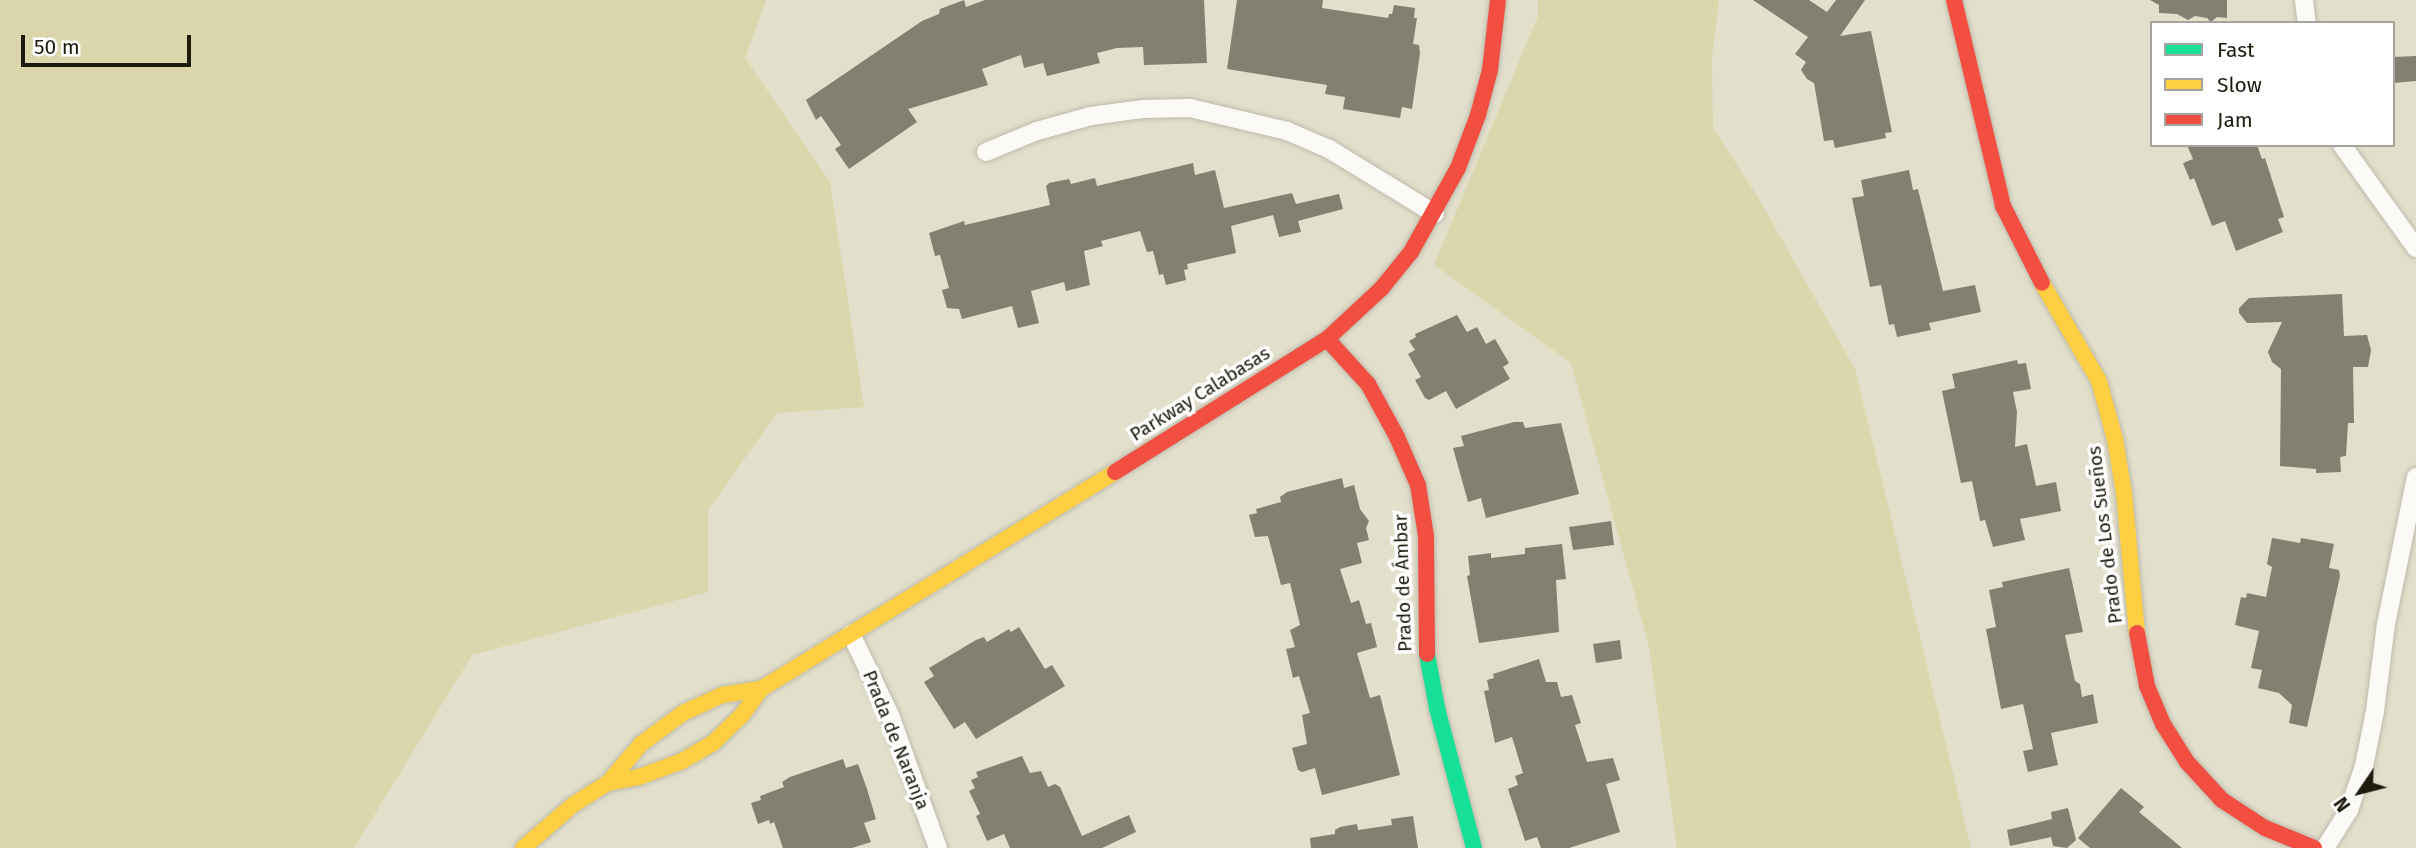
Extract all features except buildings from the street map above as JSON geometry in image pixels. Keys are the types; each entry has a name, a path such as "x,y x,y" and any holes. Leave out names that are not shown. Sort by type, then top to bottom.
{"street":[{"name":"Parkway Calabasas","path":"608,783 639,777 682,761 712,744 742,715 761,690 1327,339 1381,289 1411,252 1435,214 1458,168 1478,115 1490,71 1498,0"},
{"name":"Prado de Los Sueños","path":"1954,0 2003,206 2027,258 2099,381 2115,439 2124,493 2140,651 2147,686 2163,724 2187,762 2222,800 2265,828 2314,848"},
{"path":"2304,0 2307,21"},
{"path":"986,152 1037,131 1091,116 1142,109 1190,108 1287,131 1329,149 1435,214"},
{"path":"2343,147 2416,248"},
{"name":"Prado de Ámbar","path":"1327,339 1368,384 1397,437 1418,485 1426,536 1427,655 1437,708 1474,848"},
{"path":"2325,848 2348,810 2364,765 2375,711 2386,624 2416,477"},
{"name":"Prada de Naranja","path":"851,634 890,715 938,848"},
{"name":"Parkway Calabasas","path":"523,848 574,804 608,783 641,744 683,713 722,695 761,690"}],"shaded area":[{"path":"0,0 766,0 745,58 830,182 864,407 777,413 708,510 708,592 472,655 354,848 0,848"},
{"path":"1538,0 1719,0 1712,57 1713,128 1759,199 1855,369 1971,848 1677,848 1649,647 1571,363 1434,265 1538,16"}],"traffic: fast":[{"path":"1427,654 1437,708 1474,848"}],"traffic: slow":[{"path":"2042,283 2099,381 2115,439 2124,493 2137,633"},
{"path":"608,783 639,777 682,761 712,744 742,715 761,689 1115,472"},
{"path":"523,848 574,804 608,783 641,744 683,713 722,695 761,689"}],"traffic: jam":[{"path":"1115,472 1327,339 1381,289 1411,252 1458,168 1478,115 1490,70 1498,0"},
{"path":"1954,0 2003,206 2042,283"},
{"path":"1327,339 1368,384 1397,437 1418,485 1426,536 1427,654"},
{"path":"2137,633 2147,686 2163,724 2187,762 2222,800 2265,828 2314,848"}]}
